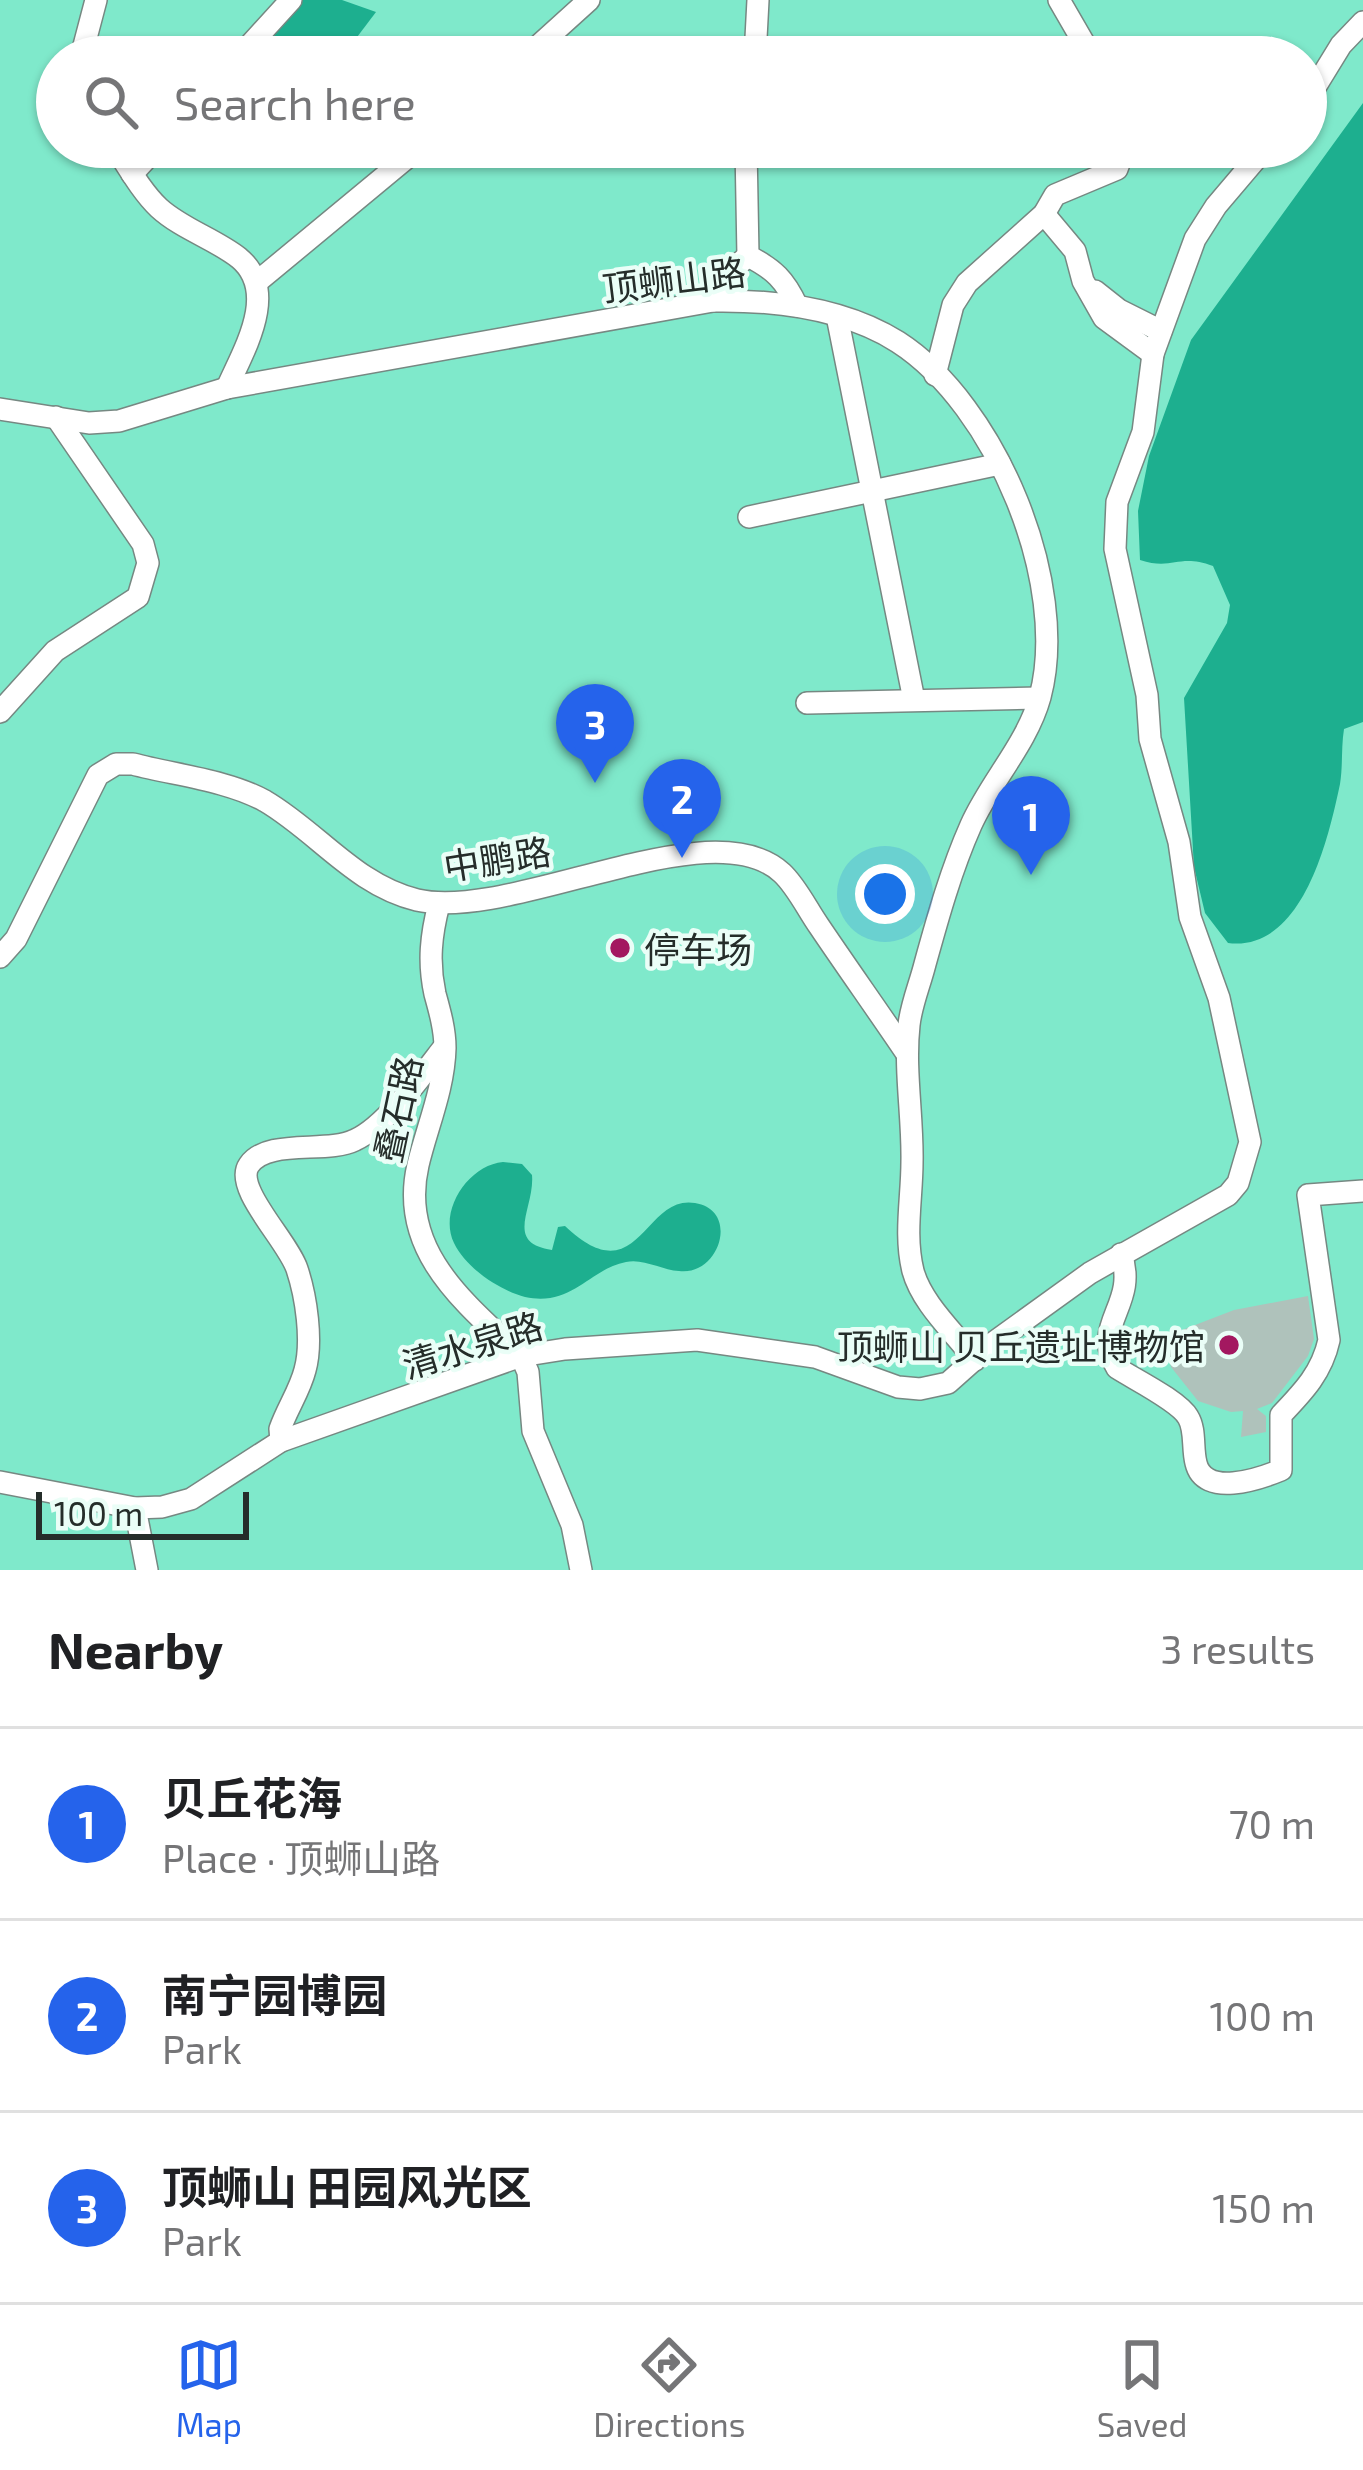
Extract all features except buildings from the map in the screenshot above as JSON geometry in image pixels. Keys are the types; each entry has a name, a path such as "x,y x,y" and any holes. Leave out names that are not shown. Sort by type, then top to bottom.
{"street":[{"path":"87,36 96,0"},
{"path":"258,36 291,0"},
{"path":"549,36 589,0"},
{"path":"756,36 758,0"},
{"path":"1059,0 1080,36"},
{"path":"1327,68 1363,22"},
{"path":"129,168 159,208 242,260 257,283 259,301 251,332 226,388"},
{"path":"133,174 138,168"},
{"path":"257,283 395,168"},
{"path":"713,301 720,286 748,256 746,168"},
{"path":"935,374 952,305 967,283 1044,214 1055,195 1118,168"},
{"name":"清水泉路","path":"0,1482 135,1508 162,1507 190,1499 281,1441 521,1356 628,1343 697,1340 815,1357 862,1377 920,1389 948,1383 1040,1308 1121,1254 1228,1195 1238,1183 1250,1142 1219,998 1190,917 1179,842 1156,768 1148,695 1115,549 1117,502 1143,432 1160,331 1195,239 1248,168"},
{"path":"1044,214 1067,239 1104,318 1154,354"},
{"path":"748,256 772,267 785,280 797,306"},
{"path":"1083,281 1119,310 1160,331"},
{"name":"顶蛳山路","path":"0,409 89,423 119,422 226,388 713,301 757,300 837,316 898,342 935,374 967,410 1000,464 1024,521 1040,585 1046,637 1040,698 973,821 946,890 909,1022 913,1113 908,1233 914,1275 975,1360"},
{"path":"837,316 914,700"},
{"path":"0,712 55,651 138,597 146,581 143,544 56,417"},
{"path":"749,517 1000,464"},
{"path":"807,703 1040,698"},
{"name":"中鹏路","path":"0,957 16,938 98,775 116,764 133,764 258,797 365,878 389,891 439,904 502,897 689,854 754,856 785,876 908,1054"},
{"name":"叠石路","path":"439,904 430,961 445,1047 414,1184 415,1219 446,1283 521,1356"},
{"path":"281,1441 280,1429 308,1363 305,1316 298,1270 285,1240 248,1192 246,1169 264,1154 356,1140 384,1116 445,1047"},
{"path":"1121,1254 1127,1282 1107,1343 1117,1368 1191,1420 1201,1475 1228,1482 1281,1470 1281,1414 1310,1385 1329,1340 1308,1195 1363,1192"},
{"path":"521,1356 528,1372 533,1431 572,1525 581,1570"},
{"path":"135,1508 148,1570"}],"shaded area":[{"path":"0,0 1363,0 1363,1570 0,1570"},
{"path":"300,0 342,0 376,12 358,36 268,36"},
{"path":"1363,103 1363,722 1344,729 1335,808 1319,862 1293,912 1275,930 1254,941 1228,943 1205,913 1194,867 1184,698 1227,623 1230,605 1213,566 1140,560 1138,511 1149,456 1191,340 1316,168 1327,168 1327,153"},
{"path":"503,1162 522,1164 532,1175 525,1232 537,1246 552,1250 558,1227 565,1226 590,1245 609,1251 625,1247 663,1213 678,1204 695,1203 717,1217 719,1242 714,1254 693,1270 626,1262 556,1297 515,1294 475,1269 459,1252 450,1230 454,1204 468,1180"}],"place":[{"name":"顶蛳山 田园风光区","path":"595,783"},
{"name":"南宁园博园","path":"682,858"},
{"name":"贝丘花海","path":"1031,875"},
{"name":"停车场","path":"620,948"},
{"name":"顶蛳山 贝丘遗址博物馆","path":"1229,1345"}]}
